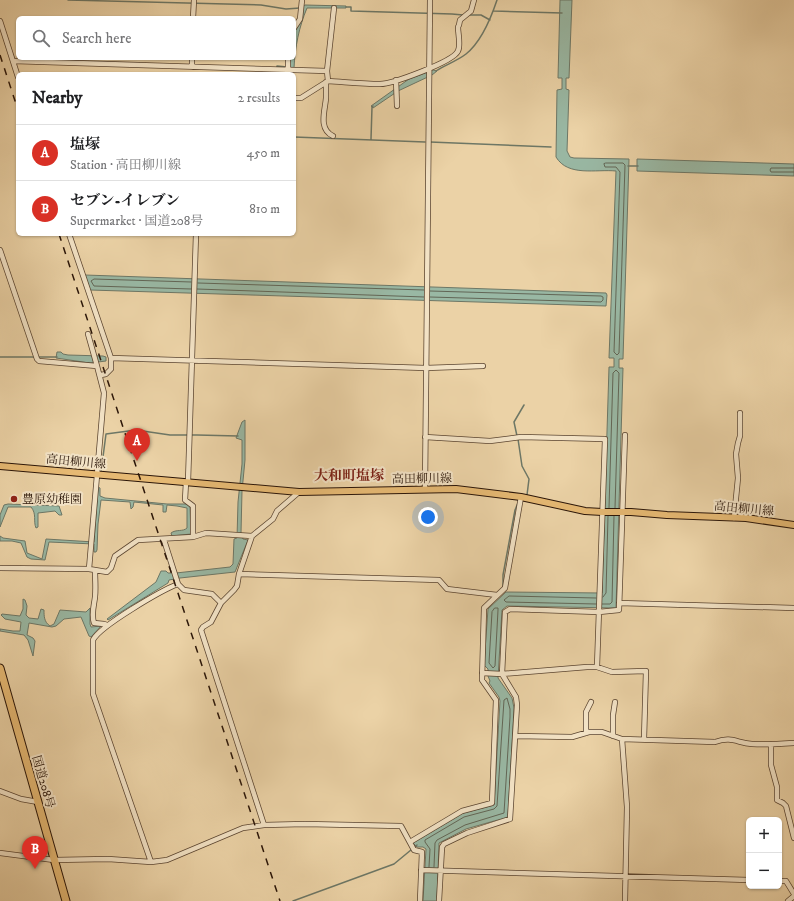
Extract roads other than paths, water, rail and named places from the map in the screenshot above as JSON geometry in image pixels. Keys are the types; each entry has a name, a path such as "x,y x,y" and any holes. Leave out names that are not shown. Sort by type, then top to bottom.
{"highway":[{"name":"国道208号","path":"0,668 66,901"}],"main road":[{"name":"高田柳川線","path":"0,466 299,492 456,489 521,497 584,511 734,518 794,525"}],"street":[{"path":"193,16 194,0"},
{"path":"296,25 300,19 302,0"},
{"path":"425,489 430,0"},
{"path":"296,98 301,98 327,82 382,84 429,69 448,60 458,52 458,27 460,20 471,11 474,0"},
{"path":"333,136 328,134 324,126 324,109 334,8"},
{"path":"0,21 16,72"},
{"path":"192,60 192,67"},
{"path":"288,60 288,70"},
{"path":"13,61 327,72"},
{"path":"396,80 397,106"},
{"path":"70,236 111,358 111,369 106,374 101,375"},
{"path":"193,537 193,506 185,500 195,293 196,236"},
{"path":"0,250 37,359 97,366"},
{"path":"88,334 101,375 104,393 89,569"},
{"path":"111,358 426,368 483,366"},
{"path":"734,518 738,478 736,454 740,436 740,413"},
{"path":"439,901 442,847 444,844 467,833 510,819 517,705 516,697 502,674 505,612 510,609 599,612 619,610 621,512 625,435"},
{"path":"425,437 490,441 521,437 605,439 597,666"},
{"path":"264,825 201,630 203,627 212,622 221,603 237,586 239,574 252,536 273,519 277,511 299,492"},
{"path":"410,842 462,810 492,803 496,700 482,680 484,608 505,588 521,497"},
{"path":"0,568 89,569 107,572 109,571 115,556 138,540 164,540 193,537 206,533 252,536"},
{"path":"164,540 178,584 184,590 212,594 221,603"},
{"path":"95,570 96,591 93,620 94,623 104,624 106,626"},
{"path":"239,574 439,580 447,589 497,595"},
{"path":"151,862 93,694 92,640 106,626 167,589 178,584"},
{"path":"619,603 794,608"},
{"path":"482,673 502,674 597,666 612,672 646,671 644,739"},
{"path":"586,733 586,712 591,702"},
{"path":"613,736 613,715 615,702"},
{"path":"516,736 572,737 589,732 602,732 622,739 715,742 732,739 751,744 794,743"},
{"path":"622,739 627,807 625,901"},
{"path":"771,744 771,765 777,787 776,798 786,806 794,838"},
{"path":"0,791 22,799 38,802"},
{"path":"0,853 54,860 108,859 151,862 167,860 243,828 264,825 305,824 401,826 414,850 422,852 420,901"},
{"path":"421,870 746,880"},
{"path":"782,881 786,881 794,895 788,901"}],"water":[{"path":"560,0 572,0 569,78 566,78 566,89 569,90 567,151 570,157 574,158 629,159 623,359 619,359 619,368 623,368 616,608 507,606 502,610 498,678 512,698 514,708 508,817 466,829 439,843 437,901 423,901 426,849 423,847 417,847 413,843 463,813 494,805 500,701 499,697 489,683 488,669 484,665 488,609 506,592 602,593 609,367 614,367 614,358 609,358 616,171 575,170 561,163 556,157 557,90 562,89 562,78 558,78"},
{"path":"303,6 346,6 346,8 307,8 296,47 296,27"},
{"path":"290,60 294,60 294,68 290,68"},
{"path":"433,70 437,71 432,75 398,91 373,108 371,106 409,79"},
{"path":"637,159 794,164 794,176 637,171"},
{"path":"85,275 606,293 607,295 606,306 90,290"},
{"path":"57,352 68,355 103,356 106,357 106,361 90,363 56,358"},
{"path":"245,420 245,460 242,491 241,533 243,539 248,540 235,572 169,580 168,583 108,620 107,619 156,582 161,571 176,573 230,567 233,564 234,539 237,538 238,502 242,464 242,440 236,438 242,422"},
{"path":"98,487 100,488 100,496 105,498 167,504 187,504 190,507 191,534 172,536 171,533 187,528 187,508 167,505 166,512 163,512 163,505 134,502 131,509 130,502 101,500 96,552 94,552 94,544 49,542 45,560 31,559 27,557 21,543 0,541 0,536 3,538 25,541 27,553 42,559 46,539 94,542"},
{"path":"4,505 59,506 62,515 59,515 55,511 38,513 38,527 36,528 34,512 31,507 8,507 0,527 0,515"},
{"path":"23,599 25,600 27,606 26,615 29,618 38,619 41,609 44,610 45,621 50,626 54,624 60,610 86,612 90,608 91,627 101,626 91,637 89,636 81,617 64,619 56,626 52,627 29,623 27,635 35,641 33,656 28,640 24,635 0,631 0,629 20,631 21,622 5,619 1,615 20,616 23,609"}],"waterway":[{"path":"68,0 261,5 286,9 300,8"},
{"path":"436,71 466,54 471,49 485,29 497,0"},
{"path":"346,7 351,7 351,11 463,15"},
{"path":"494,11 562,13"},
{"path":"469,15 481,15 490,20"},
{"path":"277,72 277,66 287,67"},
{"path":"371,139 373,106"},
{"path":"296,137 425,142"},
{"path":"430,142 551,147"},
{"path":"628,166 638,166"},
{"path":"0,357 35,357"},
{"path":"39,357 57,357"},
{"path":"517,436 514,422 524,405"},
{"path":"101,472 106,434 136,430 170,435 238,436"},
{"path":"518,439 522,466 529,479 527,495 525,496"},
{"path":"503,588 503,575 515,510 518,503"},
{"path":"293,901 394,864 417,845"}],"railway":[{"path":"0,55 16,104"},
{"path":"60,236 280,901"}],"place":[{"name":"塩塚","path":"137,461"},
{"name":"豊原幼稚園","path":"14,499"},
{"name":"セブン-イレブン","path":"35,869"}],"district":[{"name":"大和町塩塚","path":"349,476"}]}
